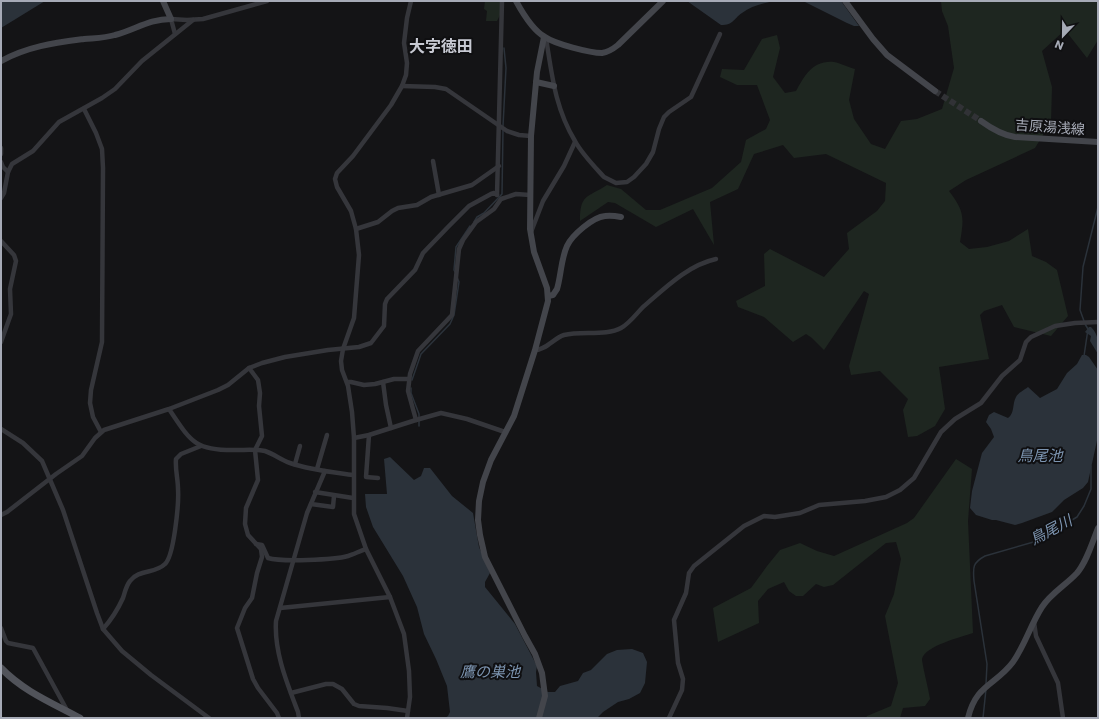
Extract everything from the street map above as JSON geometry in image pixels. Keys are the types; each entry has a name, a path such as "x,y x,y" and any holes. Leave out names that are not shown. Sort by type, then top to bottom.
{"main road":[{"path":"1,668 18,684 80,718"}],"street":[{"path":"163,1 171,19 175,34"},
{"path":"1,61 42,45 111,36 152,21 162,19 203,19 267,1"},
{"path":"407,718 410,697 409,671 404,634 390,596 366,549 354,514 354,438 352,412 347,382 342,370 341,361 343,349 354,318 359,255 356,229 351,211 335,181 336,175 353,156 391,105 402,86 406,75 407,62 404,43 406,18 410,1"},
{"path":"502,1 499,166 497,194 499,198 502,199"},
{"path":"516,1 535,28 545,38 559,43 602,53 610,51 618,45 663,1"},
{"path":"845,1 873,39 887,55 935,91"},
{"path":"1,198 4,193 8,172 12,164 33,151 59,122 84,109 115,89 142,61 194,20"},
{"path":"545,38 558,104 575,142 604,177 610,181 622,183 634,177 650,158 664,117 691,97 720,34"},
{"path":"539,718 544,702 545,688 542,673 535,654 524,636 485,557 478,520 479,502 483,482 491,460 514,416 535,350 548,301 547,288 534,252 530,235 531,136 536,82 545,38"},
{"path":"536,82 554,86"},
{"path":"402,86 435,87 446,89 500,126 511,132 531,136"},
{"path":"84,109 102,149 103,168 102,342 90,390 90,402 93,417 100,432"},
{"name":"吉原湯浅線","path":"981,121 1006,136 1098,142"},
{"path":"530,235 543,201 564,166 575,142"},
{"path":"1,148 1,154"},
{"path":"433,161 439,195"},
{"path":"1,162 3,167 8,172"},
{"path":"356,229 378,222 395,210 417,205 431,197 472,185 499,166"},
{"path":"1,515 82,456 100,432 169,409 228,385 249,368 262,363 285,357 359,347 371,343 384,326 385,304 387,299 415,270 423,253 469,206 491,194 497,194"},
{"path":"416,420 408,391 409,380 418,351 452,315 459,249 463,240 476,222 494,210 502,199 516,194 530,195"},
{"path":"548,296 557,290 565,250 572,237 601,216 612,215 621,217"},
{"path":"1,241 14,255 16,261 10,289 11,314 1,342"},
{"path":"535,350 540,350 560,336 573,333 610,332 621,328 642,308 691,269 702,263 716,260"},
{"path":"669,718 682,690 683,679 678,663 674,620 686,593 689,573 694,566 744,526 764,516 775,517 800,513 819,505 865,501 886,497 900,490 914,478 941,432 955,419 981,403 1002,376 1020,360 1026,342 1031,337 1055,326 1098,322"},
{"path":"249,368 258,380 262,436 254,455 258,470 258,480 246,508 245,515 247,532 262,551 262,557 252,598 245,608 237,628 253,679 279,718"},
{"path":"347,382 364,385 394,379 409,380"},
{"path":"383,382 390,428"},
{"path":"169,409 193,441 208,449 219,451 264,451 295,464 353,474"},
{"path":"354,438 441,414 453,415 505,432"},
{"path":"1,429 23,443 39,457 50,478 63,510 97,613 104,629 122,651 151,675 209,718"},
{"path":"317,469 326,435"},
{"path":"369,435 366,477 378,478"},
{"path":"104,629 118,608 127,585 133,578 144,572 160,568 167,563 173,543 178,491 176,459 181,454 201,446"},
{"path":"295,464 300,446"},
{"path":"299,718 291,693 283,675 275,630 276,620 311,504 325,470"},
{"path":"315,492 353,498"},
{"path":"311,504 334,507 334,496"},
{"path":"968,718 970,709 983,689 1014,662 1042,607 1050,597 1078,572 1098,528"},
{"path":"256,544 262,545 266,556 270,558 294,560 339,558 349,556 366,549"},
{"path":"280,608 390,596"},
{"path":"1034,622 1036,636 1058,682 1064,718"},
{"path":"1,628 8,643 33,648 61,696 68,712"},
{"path":"291,693 326,684 333,684 342,689 354,704 359,706 408,711"}],"shaded area":[{"path":"485,1 501,1 501,13 497,21 486,21 487,11 484,9"},
{"path":"941,1 1098,1 1098,40 1087,58 1065,30 1042,51 1052,87 1051,122 1035,148 966,180 949,191 961,210 962,227 960,242 969,249 987,247 1009,241 1028,229 1032,256 1046,262 1057,270 1068,316 1051,336 1014,327 1002,305 984,311 980,315 989,359 939,367 945,409 935,426 917,436 908,437 903,410 908,399 880,371 851,375 849,366 869,294 864,291 824,350 806,334 793,342 764,317 738,307 736,301 765,286 764,254 770,249 824,277 849,249 847,233 877,211 885,201 886,183 826,154 794,158 783,145 754,154 738,189 710,202 714,245 693,209 656,227 615,203 608,202 580,221 580,212 583,201 586,198 607,185 621,189 646,210 660,210 712,188 741,162 746,140 766,129 770,120 757,85 737,85 720,77 722,69 744,70 762,39 777,35 780,48 773,77 785,93 796,91 806,74 820,63 834,62 855,69 849,100 854,119 871,144 885,149 901,121 917,119 942,109 954,68 948,26 942,11"},
{"path":"956,459 972,469 968,521 973,633 936,646 925,654 922,662 930,699 925,706 903,708 900,718 866,718 867,716 891,706 898,683 885,616 894,594 901,559 896,542 886,543 833,585 824,587 816,584 803,596 796,596 789,591 784,582 768,589 758,601 759,623 718,642 713,608 751,588 780,550 800,543 817,551 834,556 907,523 914,518"}],"water":[{"path":"1,1 45,1 1,28"},
{"path":"687,1 775,1 749,8 731,23 721,25"},
{"path":"801,1 841,1 859,26 854,26 847,23"},
{"path":"1089,327 1094,330 1097,336 1098,354 1090,341 1091,336 1085,332"},
{"name":"鳥尾池","path":"1082,355 1089,357 1098,370 1098,436 1088,482 1083,488 1064,500 1052,512 1022,523 1015,525 976,515 970,508 972,491 982,453 994,437 986,422 989,415 994,412 1008,418 1012,414 1017,396 1028,387 1040,398 1057,389 1067,373 1077,364"},
{"name":"鷹の巣池","path":"390,457 414,480 421,476 424,468 430,468 452,496 473,513 479,547 490,573 485,582 485,587 515,624 537,666 537,686 548,692 555,692 560,686 578,681 583,673 591,670 607,654 617,650 632,649 643,653 647,662 645,683 640,693 629,699 618,702 597,718 445,718 450,712 447,686 424,634 417,607 403,576 373,527 366,507 365,494 387,494 384,459"}],"waterway":[{"path":"503,126 506,68 504,48"},
{"path":"474,222 477,217 484,213 502,194 503,130"},
{"name":"鳥尾川","path":"1084,321 1080,310 1083,267 1098,207"},
{"path":"455,272 456,247 470,226"},
{"path":"412,380 421,354 450,324 454,315 459,282 457,277"},
{"name":"鳥尾川","path":"1084,356 1088,329 1085,324"},
{"path":"411,388 411,393 419,414 419,426"},
{"name":"鳥尾川","path":"986,684 987,664 974,581 974,566 985,556 1037,541 1077,517 1084,506 1091,489 1091,466"},
{"name":"鳥尾川","path":"983,718 986,689"}],"tunnel":[{"path":"935,91 981,121"}],"district":[{"name":"大字徳田","path":"441,46"}]}
